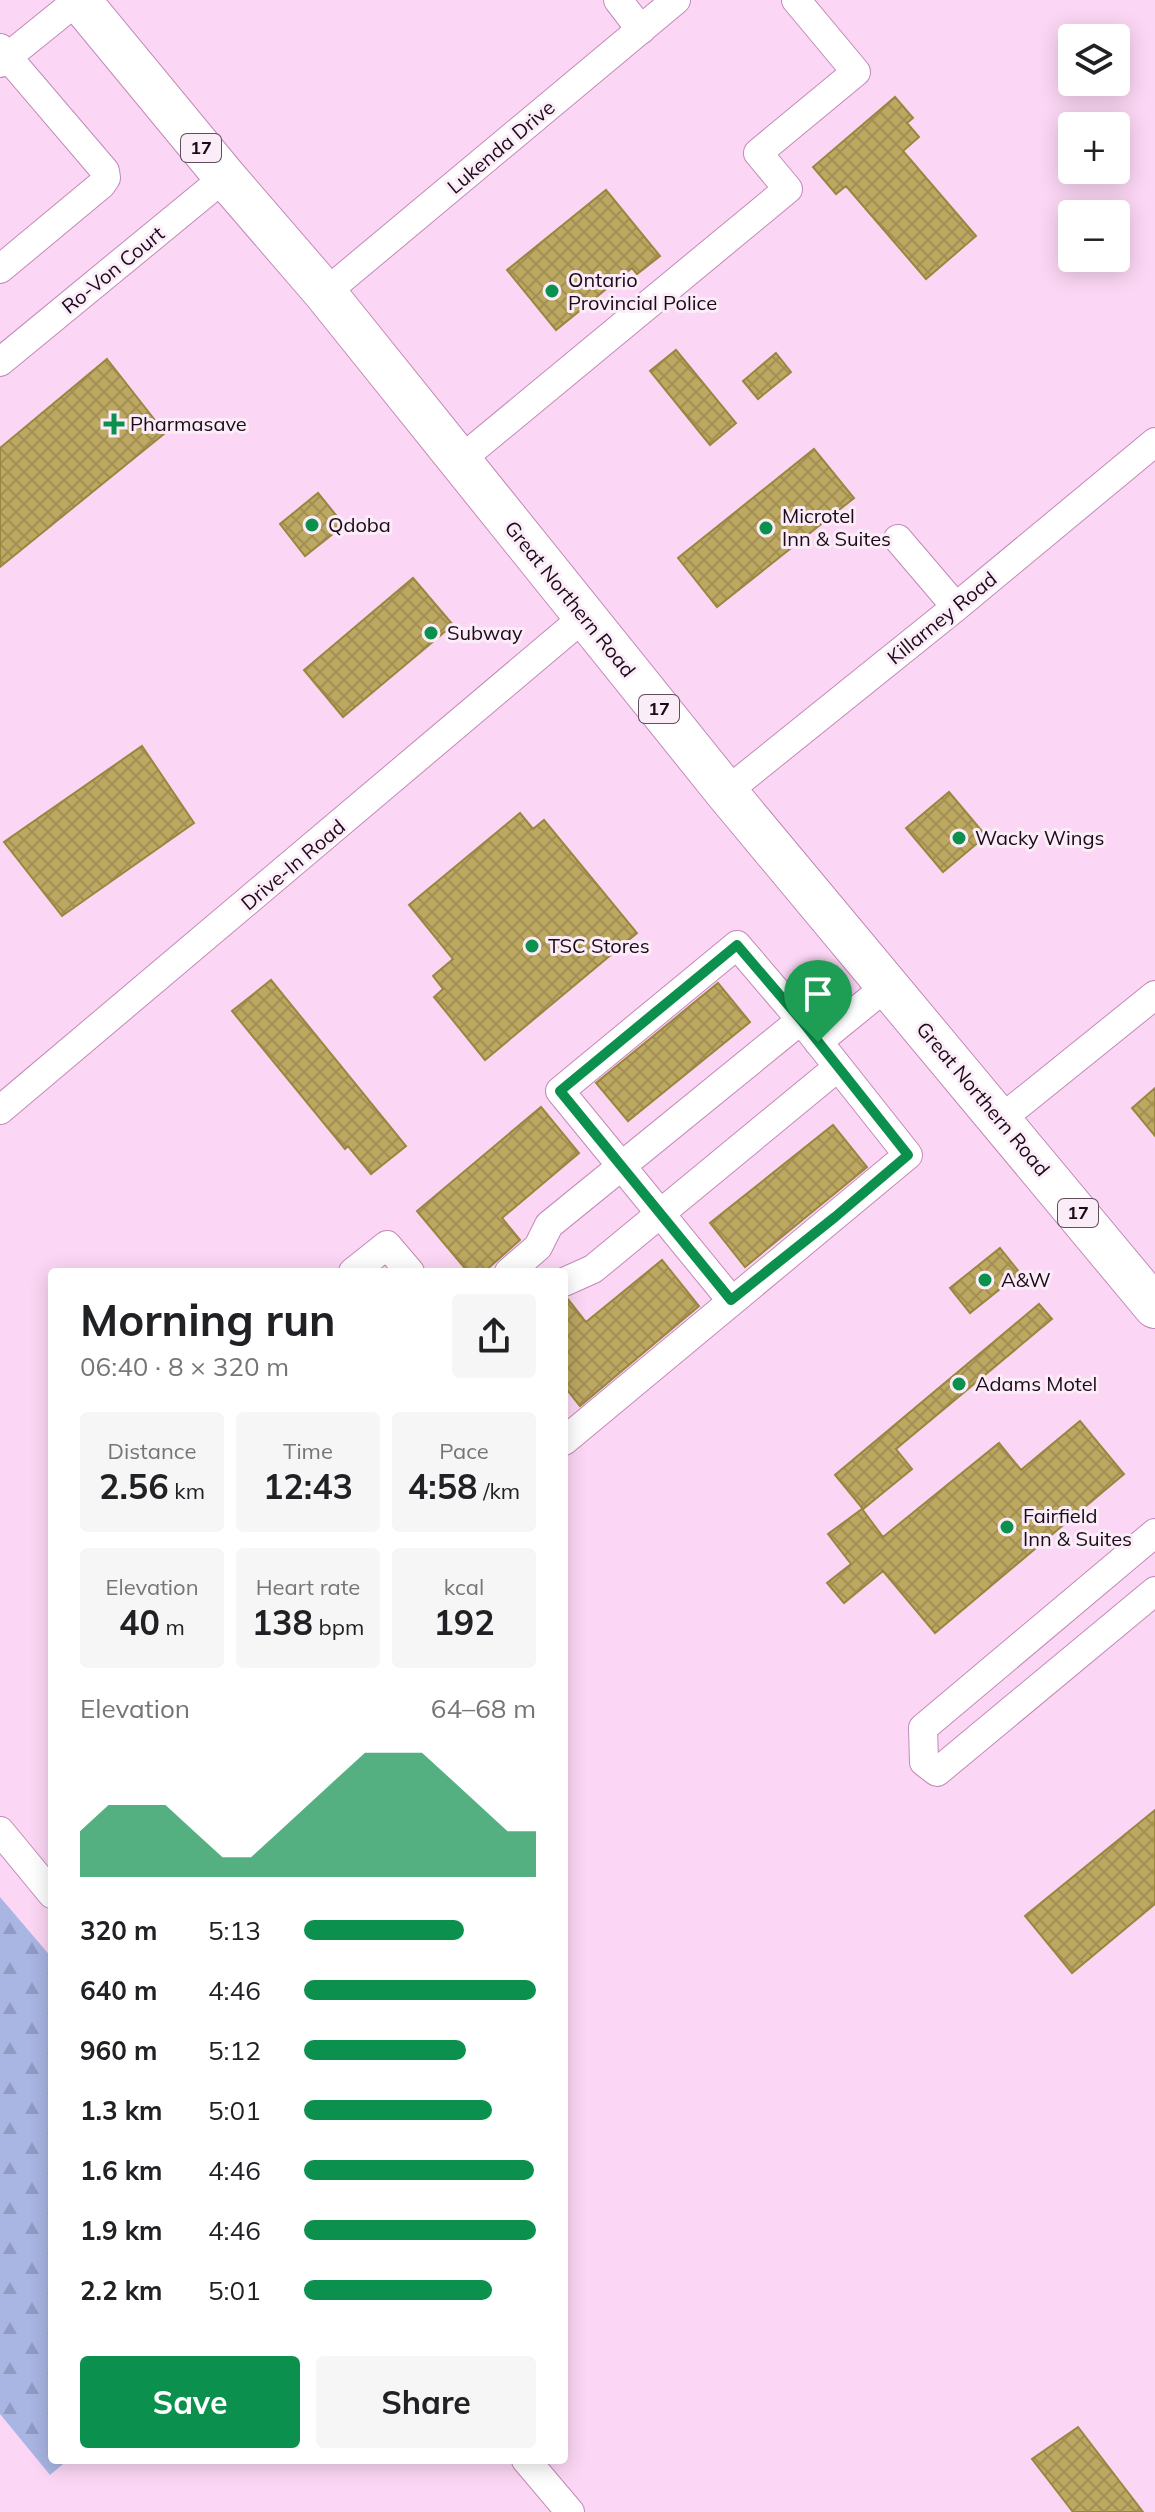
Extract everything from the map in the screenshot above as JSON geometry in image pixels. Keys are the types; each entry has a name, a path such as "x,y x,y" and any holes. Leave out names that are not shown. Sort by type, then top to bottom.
{"highway":[{"name":"Great Northern Road","path":"79,0 325,293 726,792 1155,1307"}],"street":[{"path":"0,269 106,178 105,171 3,56 79,0"},
{"path":"618,0 641,30"},
{"name":"Lukenda Drive","path":"325,293 676,0"},
{"path":"459,461 788,189 758,153 856,72 796,0"},
{"name":"Ro-Von Court","path":"0,362 225,177"},
{"name":"Killarney Road","path":"726,792 1155,442"},
{"path":"898,539 956,607"},
{"name":"Drive-In Road","path":"0,1110 584,617"},
{"path":"568,1438 908,1155 737,945 560,1091 731,1300"},
{"path":"514,1268 538,1247 549,1225 622,1166 810,1031 888,985"},
{"path":"1001,1119 1155,995"},
{"path":"568,1280 593,1269 838,1067"},
{"path":"358,1268 387,1245 407,1268"},
{"path":"1155,1533 923,1728 924,1762 937,1772 1155,1591"},
{"path":"0,1831 48,1889"},
{"path":"529,2464 570,2512"}],"green space":[{"path":"0,1897 48,1953 48,2464 63,2464 50,2475 0,2414"}],"building":[{"path":"895,97 913,118 907,123 919,137 903,151 976,236 926,279 846,186 836,194 813,167"},
{"path":"606,190 660,256 637,274 632,268 556,330 507,270"},
{"path":"676,350 736,423 710,445 650,371"},
{"path":"776,353 791,372 758,399 743,381"},
{"path":"107,359 165,433 0,567 0,448"},
{"name":"Microtel Inn & Suites","path":"814,449 854,498 717,607 678,558"},
{"name":"Qdoba","path":"318,493 344,525 305,556 280,524"},
{"path":"413,578 453,625 343,717 304,670"},
{"path":"142,746 194,823 62,916 4,842"},
{"path":"949,792 986,836 943,872 906,828"},
{"name":"TSC Stores","path":"520,813 533,829 544,820 637,933 485,1060 434,997 443,989 433,976 453,959 409,905"},
{"path":"271,980 406,1146 371,1174 348,1146 345,1149 232,1011"},
{"path":"718,983 750,1022 628,1121 596,1083"},
{"path":"1155,1088 1155,1136 1132,1108"},
{"path":"541,1107 579,1153 502,1218 520,1240 488,1268 465,1268 417,1211"},
{"path":"833,1125 867,1167 745,1267 710,1223"},
{"name":"A&W","path":"1000,1248 1020,1273 970,1313 950,1288"},
{"path":"662,1260 699,1306 580,1406 568,1391 568,1299 586,1322"},
{"name":"Adams Motel","path":"1039,1304 1052,1319 896,1449 912,1469 863,1509 835,1475"},
{"name":"Fairfield Inn & Suites","path":"1080,1421 1124,1474 935,1633 883,1571 844,1603 827,1583 851,1564 828,1534 862,1509 883,1537 999,1443 1021,1470"},
{"path":"1155,1810 1155,1904 1072,1973 1025,1916"},
{"path":"1078,2427 1143,2512 1073,2512 1032,2459"}],"place":[{"name":"Ontario Provincial Police","path":"552,291"},
{"name":"Pharmasave","path":"114,424"},
{"name":"Qdoba","path":"312,525"},
{"name":"Microtel Inn & Suites","path":"766,528"},
{"name":"Subway","path":"431,633"},
{"name":"Wacky Wings","path":"959,838"},
{"name":"TSC Stores","path":"532,946"},
{"name":"A&W","path":"985,1280"},
{"name":"Adams Motel","path":"959,1384"},
{"name":"Fairfield Inn & Suites","path":"1007,1527"}],"route":[{"path":"737,945 818,1042 908,1155 731,1300 560,1091 737,945"}]}
